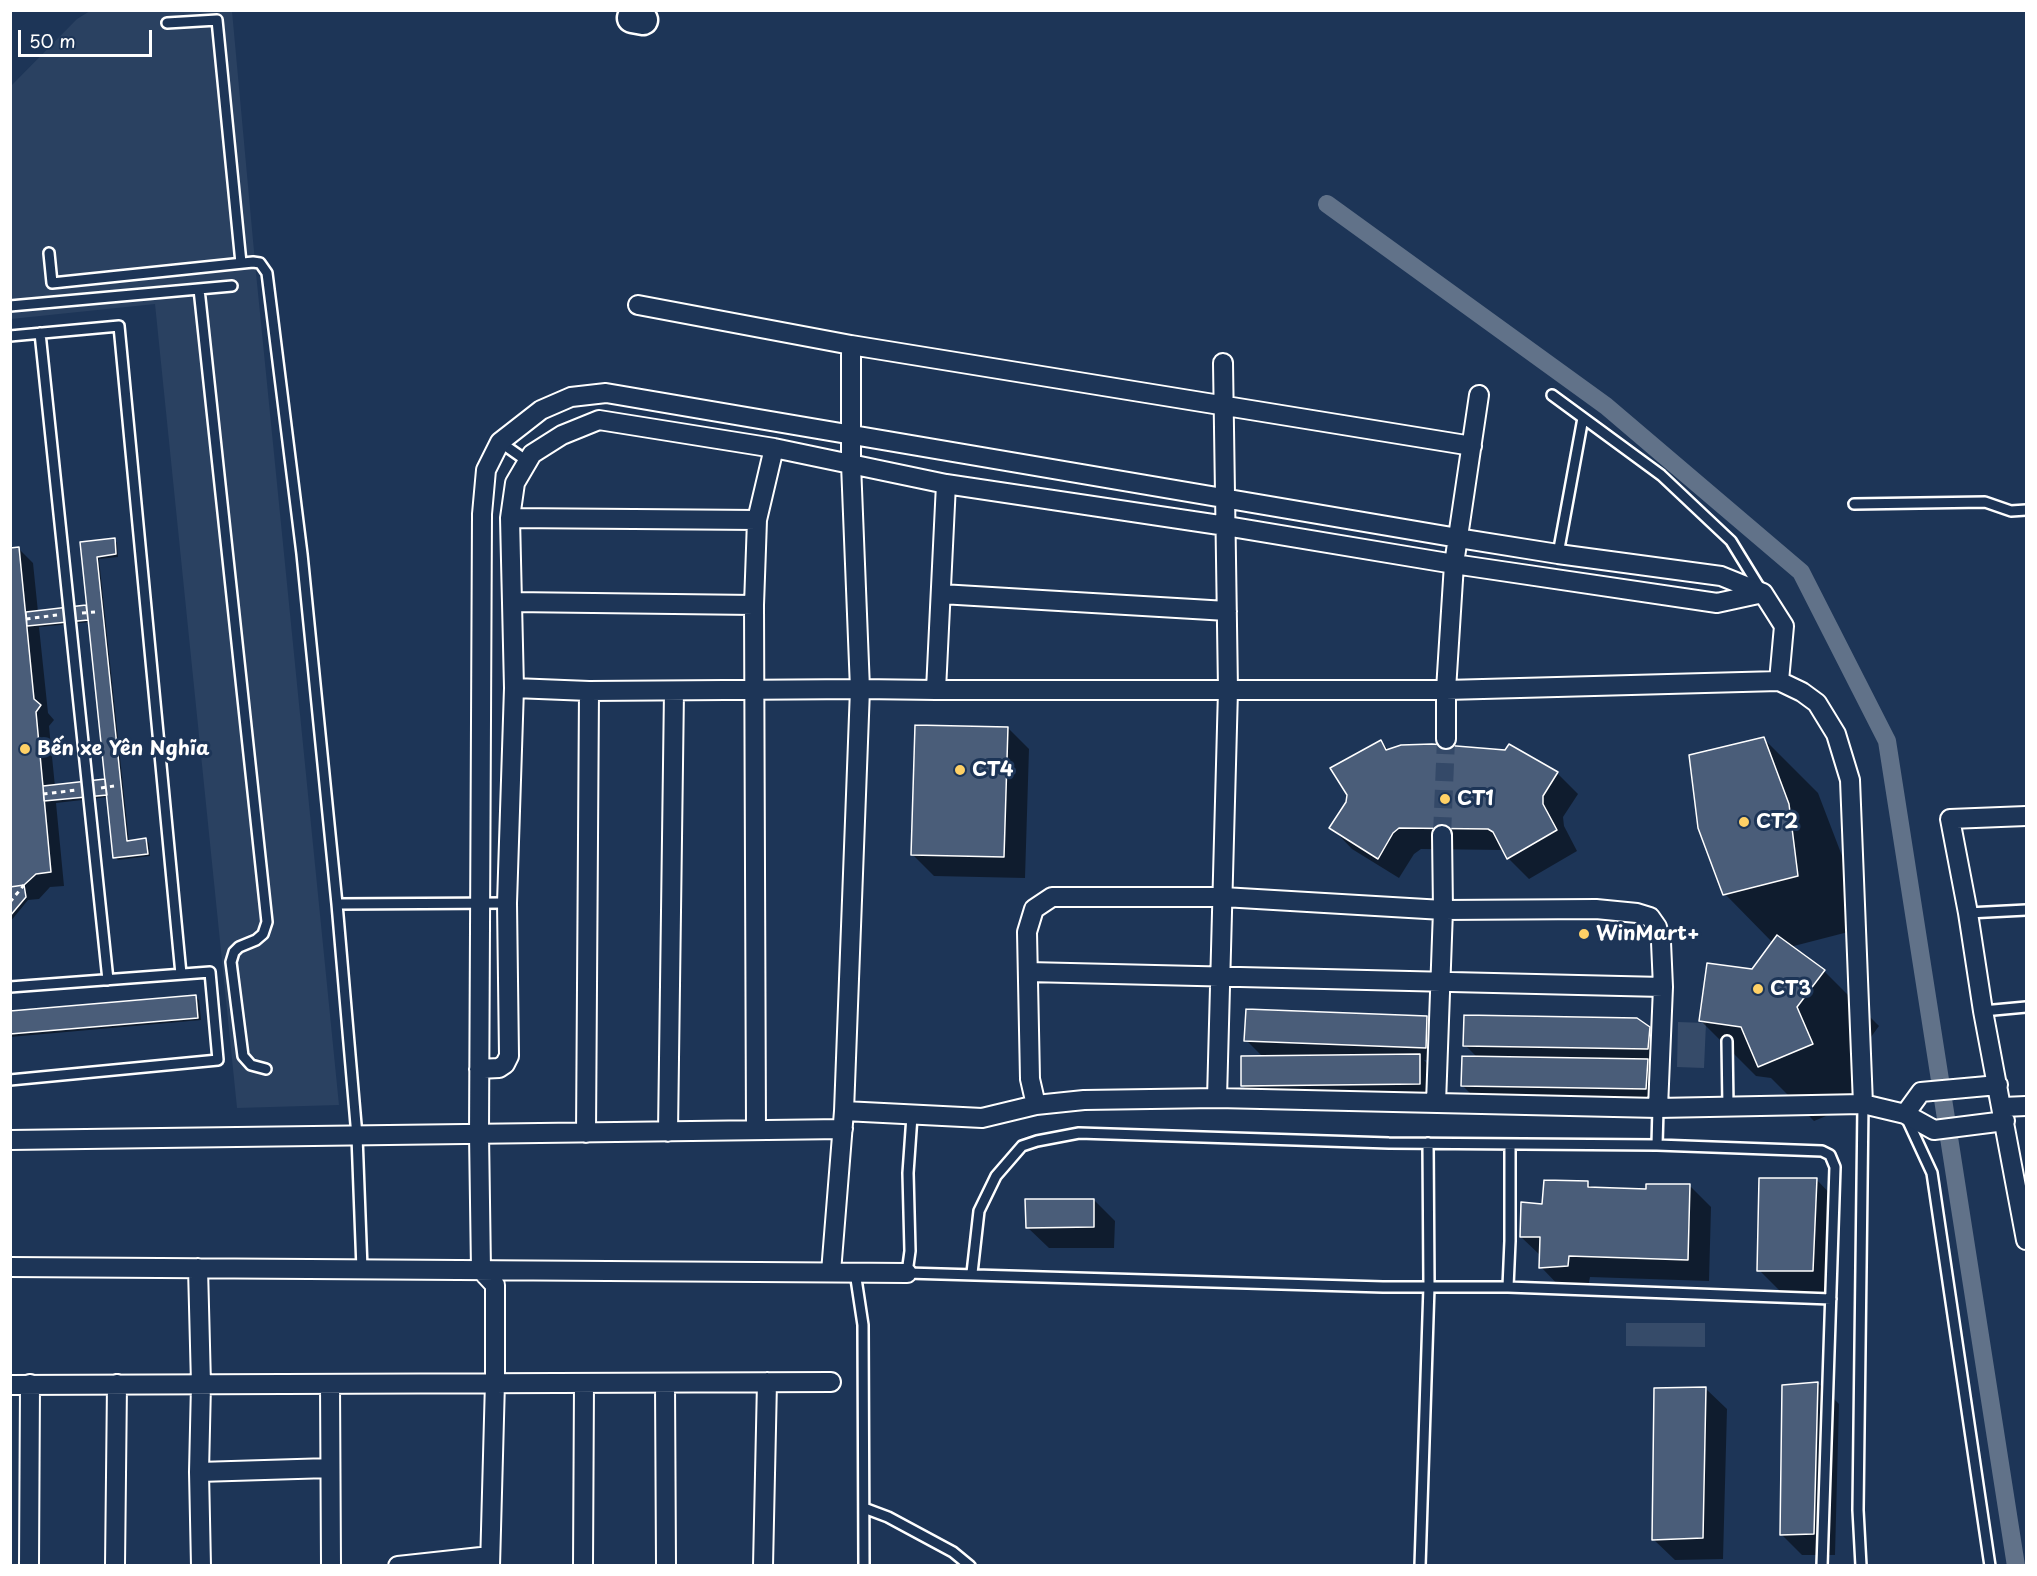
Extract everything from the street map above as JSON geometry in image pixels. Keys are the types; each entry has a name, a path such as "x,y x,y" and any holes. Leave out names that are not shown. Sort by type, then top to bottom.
{"street":[{"path":"638,305 851,345 1472,446"},
{"path":"831,1272 843,1120 860,689 851,464 851,345"},
{"path":"1217,1098 1228,690 1223,363"},
{"path":"398,1566 490,1561 495,1285 481,1270 479,1134 482,514 486,470 500,442 541,410 571,397 606,393 1225,500 1558,554 1720,576 1763,593 1784,626 1779,681"},
{"path":"1446,739 1446,690 1454,564 1479,395"},
{"path":"479,1069 498,1068 505,1064 509,1056 507,903 514,688 510,518 515,483 532,454 562,435 599,420 774,448 946,484 1226,526 1454,564 1717,603 1763,593"},
{"path":"756,1130 754,605 757,520 774,448"},
{"path":"936,690 946,484"},
{"path":"510,518 757,520"},
{"path":"941,594 1227,611"},
{"path":"513,602 754,605"},
{"path":"514,688 589,691 1446,690 1779,681 1802,692 1817,703 1836,734 1850,780 1863,1104"},
{"path":"586,1132 589,691"},
{"path":"668,1132 674,691"},
{"path":"2026,816 1950,819 1968,913 1993,1086 2022,1195 2026,1240"},
{"path":"1436,1103 1443,910 1442,835"},
{"path":"1036,1105 1030,1079 1027,932 1034,909 1052,897 1223,897 1443,910 1596,909 1637,913 1650,917 1657,927 1661,942 1663,987 1658,1108"},
{"path":"1028,972 1663,987"},
{"path":"1905,1114 1921,1092 1993,1086"},
{"path":"10,1140 756,1130 843,1120 912,1116 982,1118 1036,1105 1084,1100 1217,1098 1658,1108 1863,1104 1905,1114 1934,1130 2001,1117 2026,1106"},
{"path":"10,1267 908,1273"},
{"path":"198,1268 201,1384 201,1566"},
{"path":"763,1566 767,1382"},
{"path":"10,1384 831,1382"},
{"path":"583,1566 584,1383"},
{"path":"665,1383 666,1566"},
{"path":"29,1566 30,1384"},
{"path":"115,1566 117,1384"},
{"path":"330,1384 331,1566"},
{"path":"200,1472 330,1468"}],"lane":[{"path":"168,23 216,20 241,263"},
{"path":"49,254 52,283 241,263 260,263 267,273 302,554 337,903 357,1136 362,1269"},
{"path":"10,306 232,286"},
{"path":"199,289 267,922 263,934 256,940 239,947 234,952 231,962 243,1056 251,1065 266,1069"},
{"path":"10,336 118,326 181,974"},
{"path":"40,333 108,980"},
{"path":"1552,395 1661,475 1731,541 1763,593"},
{"path":"1558,554 1583,418"},
{"path":"500,442 527,460"},
{"path":"1854,504 1985,502 2011,511 2026,510"},
{"path":"337,903 507,903"},
{"path":"1968,913 2026,910"},
{"path":"10,987 210,972 218,1060 10,1080"},
{"path":"1983,1011 2026,1007"},
{"path":"1727,1041 1728,1107"},
{"path":"1860,1566 1858,1510 1863,1104"},
{"path":"1657,1145 1658,1108"},
{"path":"1905,1114 1932,1173 1990,1566"},
{"path":"912,1116 908,1173 910,1251 908,1273 972,1273 1383,1287 1508,1287 1831,1299"},
{"path":"972,1273 979,1211 996,1176 1022,1146 1078,1133 1428,1143 1657,1145 1822,1151 1830,1155 1835,1167 1821,1566"},
{"path":"1420,1566 1429,1286 1428,1143"},
{"path":"1508,1287 1510,1144"},
{"path":"855,1272 863,1325 864,1566"},
{"path":"864,1508 888,1517 953,1552 970,1566"}],"path":[{"path":"10,902 24,885"}],"shaded area":[{"path":"90,11 232,11 339,1105 237,1108 155,304 11,319 10,87 77,19"},
{"path":"1678,1022 1706,1023 1704,1068 1677,1067"},
{"path":"1626,1323 1705,1323 1705,1347 1626,1346"}],"building":[{"path":"115,538 116,554 97,557 127,841 146,838 148,854 113,858 80,542"},
{"name":"Bến xe Yên Nghĩa","path":"19,547 34,699 41,705 36,712 51,872 36,874 24,885 10,887 10,548"},
{"path":"86,605 88,620 27,626 26,612"},
{"name":"CT4","path":"915,725 1008,727 1004,857 911,855"},
{"name":"CT2","path":"1764,737 1789,804 1798,876 1723,895 1698,828 1689,755"},
{"name":"CT1","path":"1381,740 1386,750 1401,745 1432,744 1505,750 1509,744 1558,772 1543,796 1543,804 1557,830 1507,859 1493,832 1488,829 1399,828 1393,833 1378,859 1329,828 1346,802 1347,795 1330,768"},
{"path":"105,779 107,795 44,801 43,786"},
{"path":"24,885 26,897 10,916 10,887"},
{"name":"CT3","path":"1777,935 1825,970 1797,1007 1813,1044 1758,1067 1741,1027 1699,1021 1707,963 1752,969"},
{"path":"196,995 198,1018 10,1034 10,1011"},
{"path":"1246,1009 1427,1016 1426,1048 1244,1041"},
{"path":"1464,1015 1637,1018 1650,1027 1648,1049 1463,1046"},
{"path":"1420,1054 1420,1084 1241,1086 1241,1056"},
{"path":"1462,1056 1648,1059 1646,1089 1461,1086"},
{"path":"1759,1178 1817,1178 1813,1271 1757,1271"},
{"path":"1544,1180 1588,1181 1588,1187 1646,1189 1646,1184 1690,1184 1688,1260 1569,1256 1568,1266 1539,1268 1540,1237 1520,1237 1521,1202 1542,1204"},
{"path":"1025,1199 1094,1199 1094,1227 1026,1228"},
{"path":"1818,1382 1814,1534 1780,1535 1782,1385"},
{"path":"1706,1387 1703,1538 1652,1540 1654,1388"}],"waterway":[{"path":"1327,204 1606,406 1801,572 1887,741 2016,1566"}],"tunnel":[{"path":"1442,835 1446,739"}],"place":[{"name":"Bến xe Yên Nghĩa","path":"25,749"},
{"name":"CT4","path":"960,770"},
{"name":"CT1","path":"1445,799"},
{"name":"CT2","path":"1744,822"},
{"name":"WinMart+","path":"1584,934"},
{"name":"CT3","path":"1758,989"}]}
